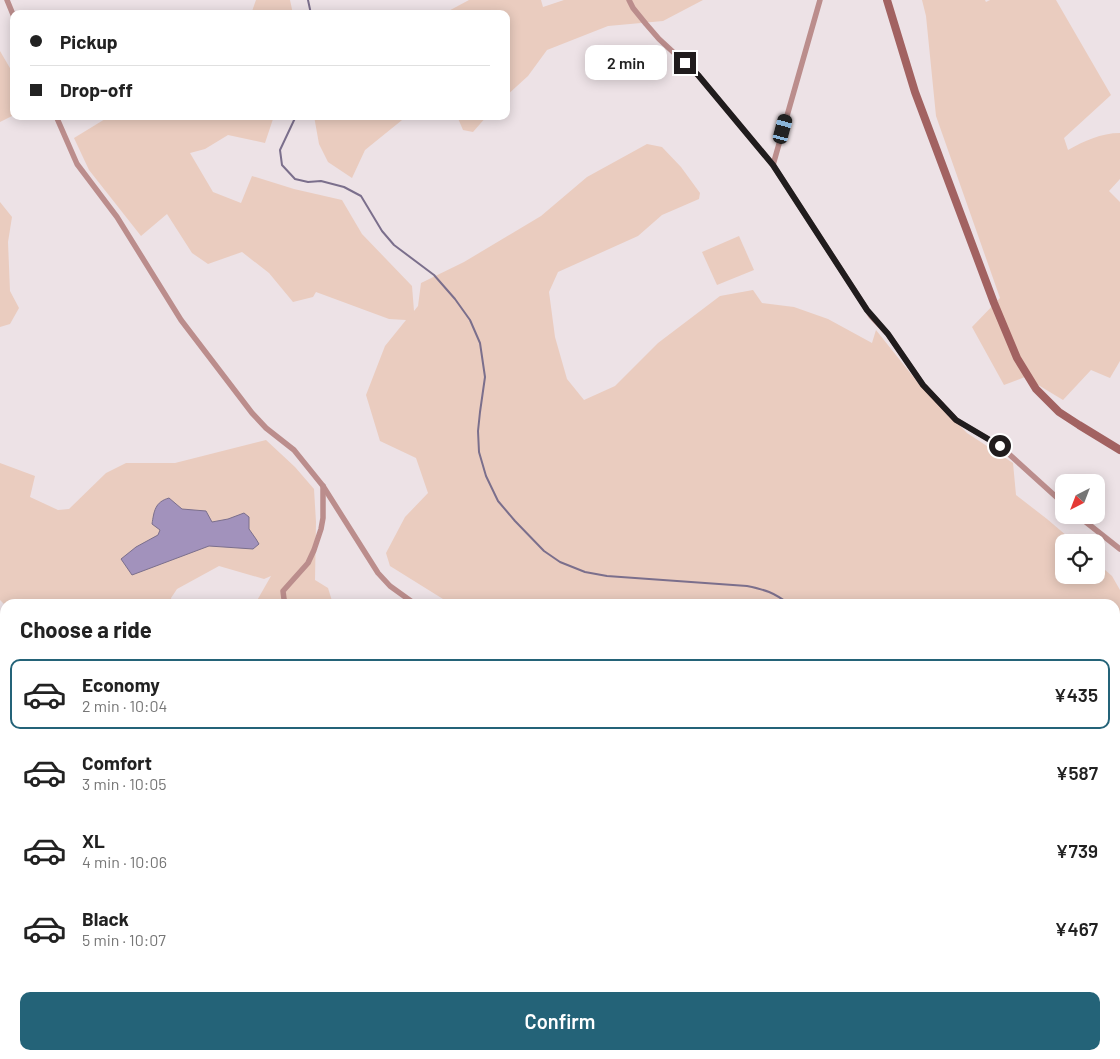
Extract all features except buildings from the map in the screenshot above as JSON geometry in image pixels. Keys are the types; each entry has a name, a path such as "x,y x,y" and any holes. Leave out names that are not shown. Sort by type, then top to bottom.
{"street":[{"path":"629,0 633,8 659,39 698,75 773,165 867,310 888,334 923,385 956,420 1000,446 1055,496"},
{"path":"773,165 820,0"},
{"path":"887,0 915,92 994,303 1017,358 1036,389 1059,412 1120,450"},
{"path":"58,120 77,164 117,217 181,320 252,413 266,428 294,450 323,486 378,573 390,586 407,599"},
{"path":"284,599 283,591 308,563 322,529 323,486"},
{"path":"1088,524 1120,549"}],"shaded area":[{"path":"256,0 290,0 292,10 252,10"},
{"path":"469,0 541,0 543,7 564,0 703,0 663,21 608,26 547,50 528,76 510,92 510,10 450,10"},
{"path":"922,0 985,0 986,2 990,0 1056,0 1111,95 1064,138 1068,150 1093,138 1106,134 1120,133 1120,179 1109,191 1120,202 1120,361 1110,378 1091,370 1063,400 1025,377 1004,385 972,327 1000,298 936,116 926,16"},
{"path":"0,51 10,68 10,117 0,122"},
{"path":"103,120 273,120 265,143 228,135 205,149 190,153 213,192 241,203 252,176 294,189 342,200 362,234 412,286 414,311 418,306 421,283 464,262 541,216 587,177 647,144 662,147 681,167 700,193 699,199 662,215 638,236 558,272 549,292 555,337 567,379 584,400 615,386 658,343 720,296 753,290 762,303 794,307 828,319 872,343 876,330 919,384 967,433 1013,463 1016,495 1065,534 1055,534 1055,584 1105,584 1105,570 1112,576 1120,590 1120,599 443,599 390,566 386,553 405,517 428,493 416,458 380,441 366,395 385,346 406,320 389,319 316,292 313,297 293,302 269,273 242,252 208,264 192,253 167,214 141,236 89,170 74,138"},
{"path":"315,120 402,120 365,150 352,178 328,162 319,144"},
{"path":"459,120 484,120 473,132 463,130"},
{"path":"0,202 12,217 8,242 10,291 19,308 10,324 0,327"},
{"path":"739,236 754,270 717,285 702,252"},
{"path":"266,440 295,467 314,489 316,522 315,580 328,588 331,599 258,599 271,576 264,579 219,566 177,589 171,599 0,599 0,463 35,476 30,497 58,510 69,509 106,473 126,463 175,463"},
{"path":"169,498 182,509 206,511 212,522 244,513 249,517 249,529 259,544 253,549 209,546 132,575 121,559 136,547 158,535 160,530 152,524 155,511 161,502"}],"waterway":[{"path":"308,0 310,10"},
{"path":"294,120 280,150 282,165 295,179 308,182 321,181 344,187 361,196 382,231 394,245 434,275 470,320 480,343 485,377 478,431 479,452 486,476 498,501 544,551 560,562 585,572 607,576 747,586 769,592 781,599"}],"route":[{"path":"685,63 698,75 773,165 871,316 902,352 923,385 956,420 1000,446"}]}
